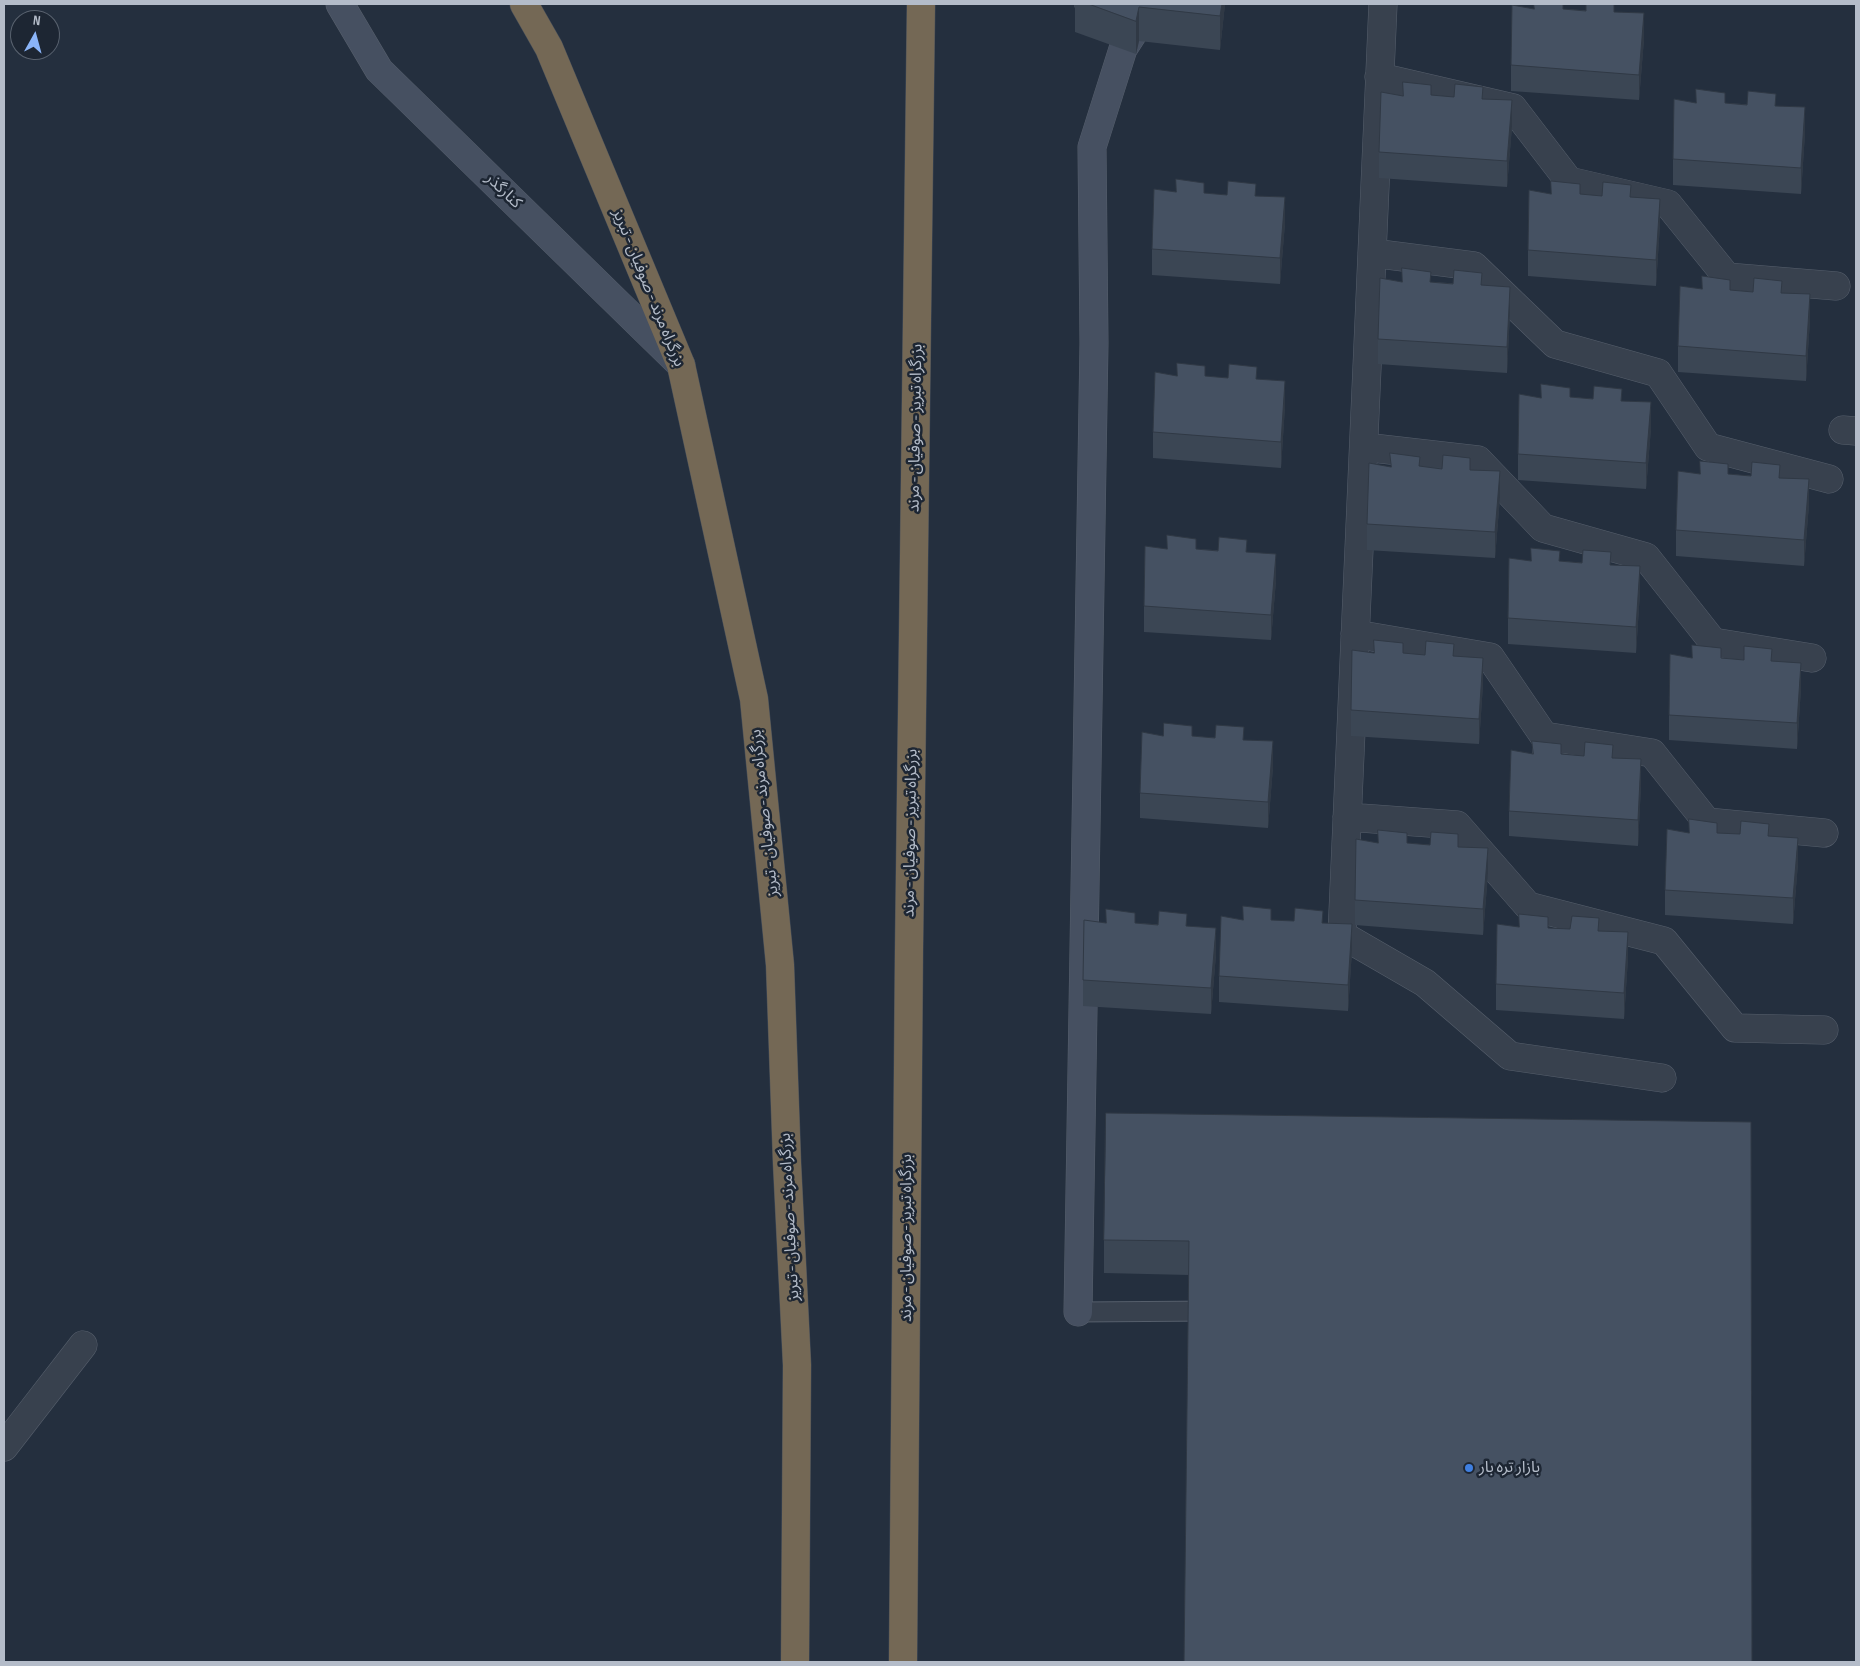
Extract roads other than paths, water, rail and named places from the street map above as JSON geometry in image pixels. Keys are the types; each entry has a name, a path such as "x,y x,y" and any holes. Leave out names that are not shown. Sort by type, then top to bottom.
{"highway":[{"name":"بزرگراه مرند - صوفیان - تبریز","path":"524,4 549,48 681,365 754,699 780,964 797,1365 795,1662"},
{"name":"بزرگراه تبریز - صوفیان - مرند","path":"903,1662 909,959 921,4"}],"street":[{"name":"کنارگذر","path":"340,4 378,70 681,365"},
{"path":"1078,1312 1094,343 1092,147 1123,49 1152,4"},
{"path":"1383,4 1342,935 1426,983 1510,1056 1662,1078"},
{"path":"1379,77 1512,108 1570,181 1668,204 1727,277 1836,286"},
{"path":"1372,253 1474,266 1555,344 1658,373 1708,447 1829,479"},
{"path":"1364,447 1478,460 1543,528 1646,557 1713,642 1812,658"},
{"path":"1355,634 1490,657 1544,736 1652,753 1707,822 1824,833"},
{"path":"1347,817 1457,825 1528,906 1664,941 1735,1028 1824,1030"},
{"path":"4,1447 84,1345"}],"lane":[{"path":"1078,1312 1235,1311"}],"place":[{"name":"بازار تره بار","path":"1469,1468"}]}
